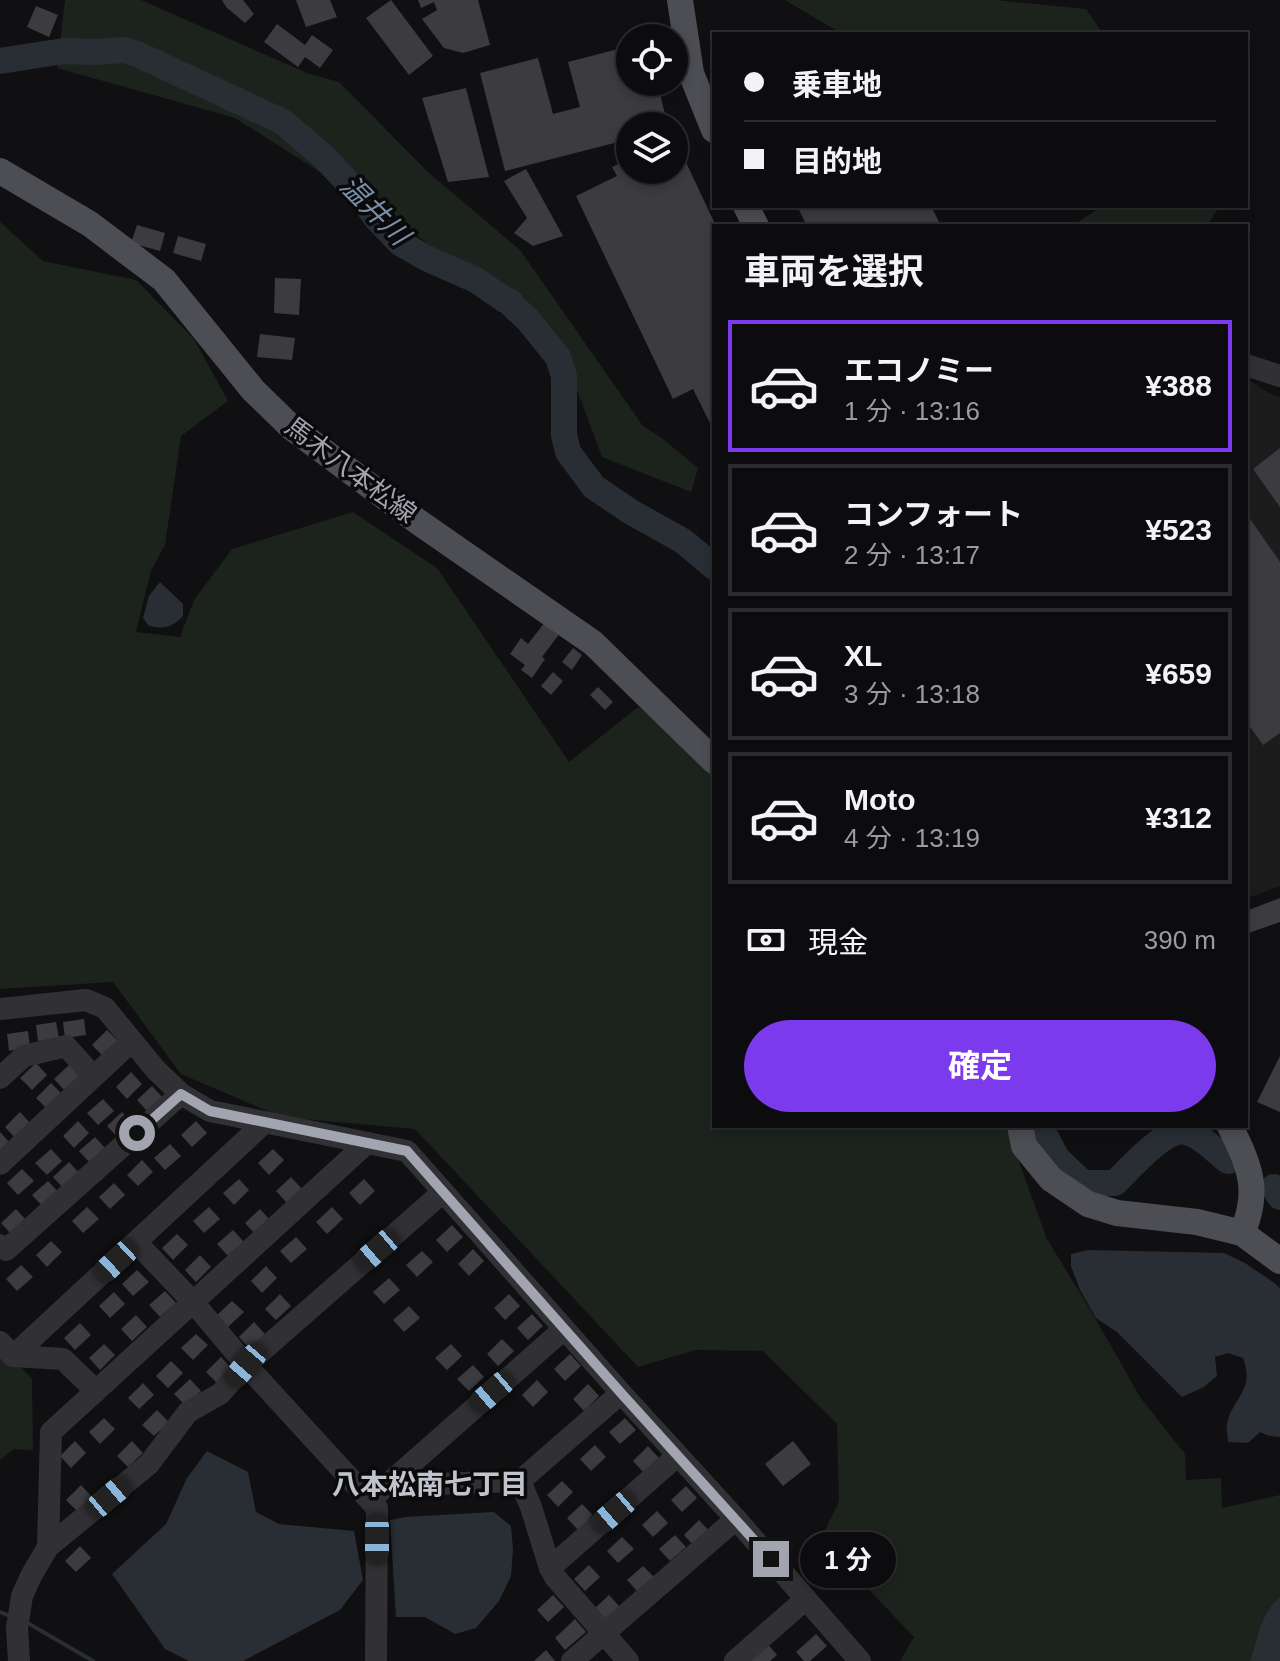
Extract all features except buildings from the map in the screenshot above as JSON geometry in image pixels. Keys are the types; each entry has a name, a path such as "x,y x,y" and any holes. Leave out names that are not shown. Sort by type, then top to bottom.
{"main road":[{"path":"680,0 691,73 712,125"},
{"name":"馬木八本松線","path":"0,171 90,224 164,280 253,390 291,427 417,521 593,643 712,759"},
{"path":"1020,1128 1024,1146 1051,1179 1088,1204 1117,1213 1197,1222 1242,1233 1280,1261"},
{"path":"1231,1128 1247,1161 1252,1187 1249,1216 1242,1233"}],"street":[{"path":"1248,366 1280,376"},
{"path":"0,1009 86,1000 105,1008 156,1070 181,1094 210,1111 407,1151 860,1661"},
{"path":"0,1164 132,1041"},
{"path":"0,1078 24,1056 66,1046 93,1076"},
{"path":"0,1245 6,1250 181,1094"},
{"path":"6,1349 136,1242 264,1123"},
{"path":"48,1547 51,1432 367,1143"},
{"path":"19,1661 17,1628 22,1596 48,1547 149,1464 188,1412 220,1394 246,1365 443,1192"},
{"path":"136,1242 377,1508 376,1661"},
{"path":"370,1500 564,1329"},
{"path":"6,1349 63,1359 96,1391"},
{"path":"396,1477 408,1485 520,1481 621,1393"},
{"path":"550,1568 677,1456"},
{"path":"520,1481 555,1577 628,1661"},
{"path":"572,1661 736,1519"},
{"path":"735,1661 806,1599"}],"shaded area":[{"path":"65,0 141,0 307,73 339,82 429,173 520,250 643,426 698,468 691,492 602,457 573,379 491,291 397,221 235,118 57,68"},
{"path":"785,0 996,0 1086,9 1102,32 839,32"},
{"path":"1099,208 1218,208 1208,224 1075,224"},
{"path":"0,222 43,261 136,280 194,339 228,401 181,436 165,545 151,571 136,632 180,637 194,600 232,549 353,512 437,568 569,762 638,707 712,762 712,1128 1007,1128 1047,1239 1140,1397 1185,1454 1186,1480 1221,1478 1222,1508 1280,1495 1280,1597 1264,1618 1250,1661 900,1661 914,1637 850,1570 812,1558 839,1501 837,1424 763,1351 695,1350 638,1367 415,1129 281,1117 181,1074 113,982 0,989"},
{"path":"1248,379 1280,397 1280,886 1248,898"},
{"path":"160,582 183,604 183,616 171,625 149,626 143,618 149,596"},
{"path":"1088,1250 1224,1253 1245,1263 1280,1288 1280,1437 1260,1432 1248,1443 1228,1442 1227,1423 1247,1378 1243,1358 1228,1353 1215,1357 1217,1376 1204,1387 1182,1397 1117,1332 1096,1318 1071,1266 1071,1254"},
{"path":"0,1344 32,1379 33,1450 14,1449 0,1460"},
{"path":"207,1451 248,1472 256,1512 279,1524 354,1531 363,1580 340,1610 243,1661 189,1661 165,1649 112,1574 166,1524 187,1478"},
{"path":"494,1512 511,1526 511,1576 499,1601 476,1628 455,1634 425,1617 396,1617 390,1520"},
{"path":"1280,1597 1280,1661 1250,1661 1264,1618"}],"waterway":[{"name":"温井川","path":"0,61 64,51 125,50 283,122 323,156 400,243 476,280 511,302 558,357 564,376 564,435 568,452 594,487 683,541 712,565"},
{"name":"温井川","path":"1041,1128 1057,1158 1083,1183 1115,1183 1148,1150 1178,1132 1197,1137 1228,1161"},
{"name":"温井川","path":"1274,1187 1280,1197"},
{"path":"0,1612 10,1616"},
{"path":"26,1622 93,1661"}],"district":[{"name":"八本松南七丁目","path":"430,1484"}],"route":[{"path":"137,1133 181,1094 210,1111 407,1151 771,1559"}]}
